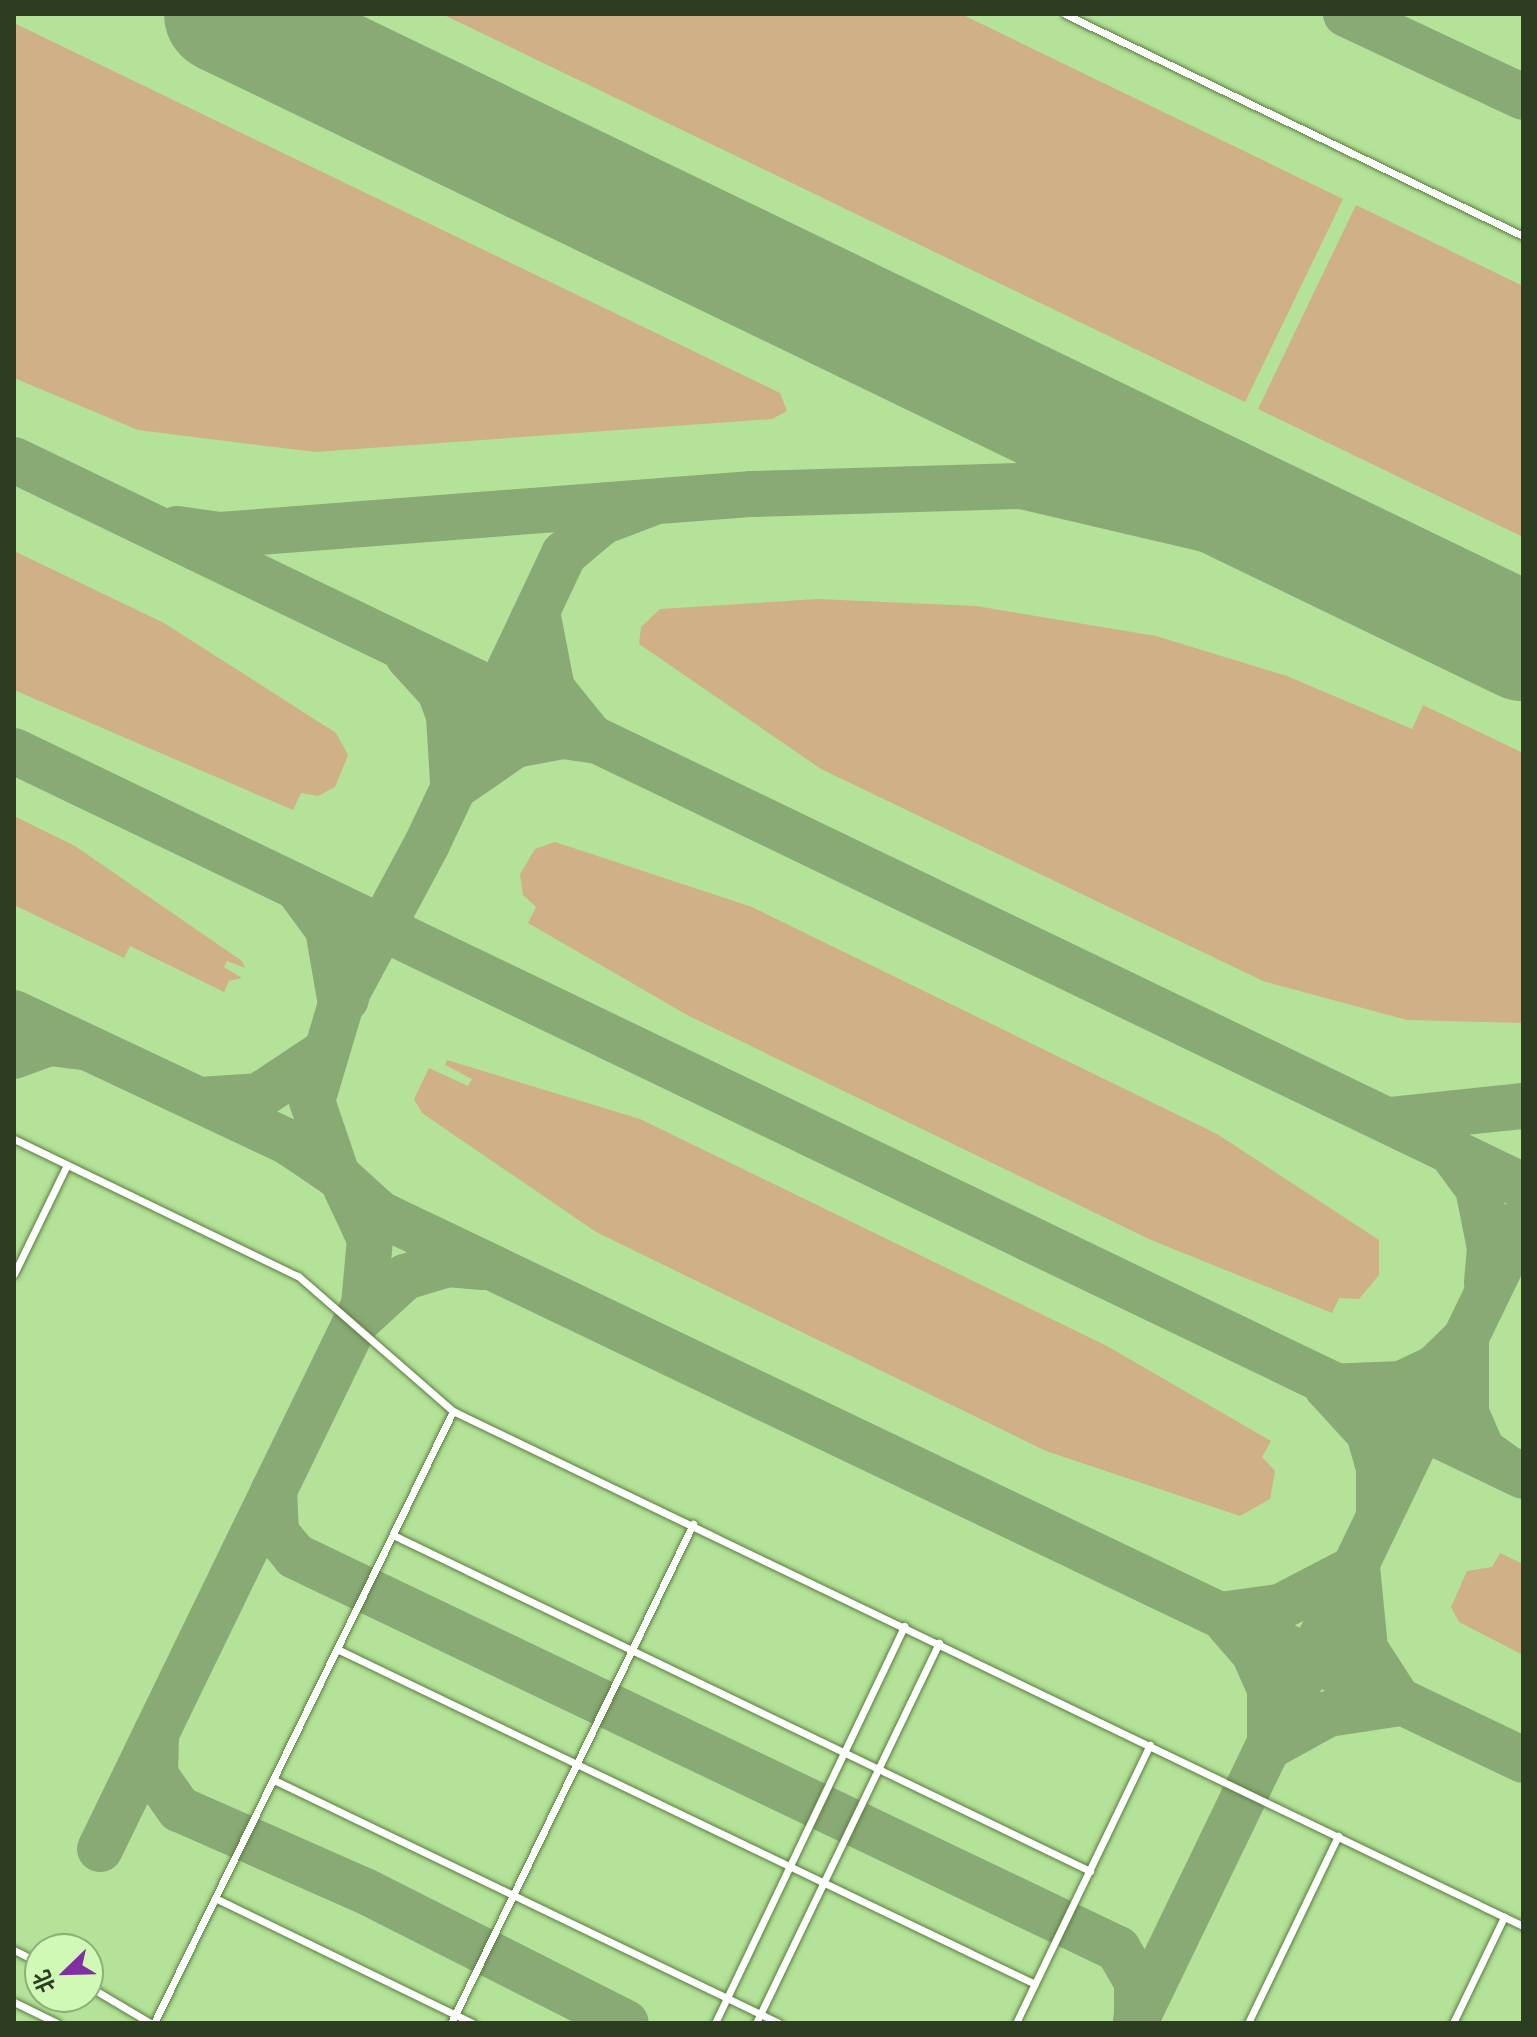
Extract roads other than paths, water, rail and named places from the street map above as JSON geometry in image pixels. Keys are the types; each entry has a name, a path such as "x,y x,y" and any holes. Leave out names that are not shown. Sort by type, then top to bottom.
{"lane":[{"path":"1065,14 1523,236"},
{"path":"14,1139 298,1276 453,1411 1523,1926"},
{"path":"14,1274 67,1165"},
{"path":"104,1995 152,2023 453,1411"},
{"path":"451,2023 693,1524"},
{"path":"393,1535 847,1751 1090,1871"},
{"path":"715,2023 904,1626"},
{"path":"756,2023 821,1881 939,1643"},
{"path":"337,1649 1035,1984"},
{"path":"1016,2023 1150,1745"},
{"path":"274,1780 779,2023"},
{"path":"1248,2023 1338,1836"},
{"path":"215,1898 473,2023"},
{"path":"1453,2023 1504,1917"},
{"path":"14,2002 57,2023"}]}
